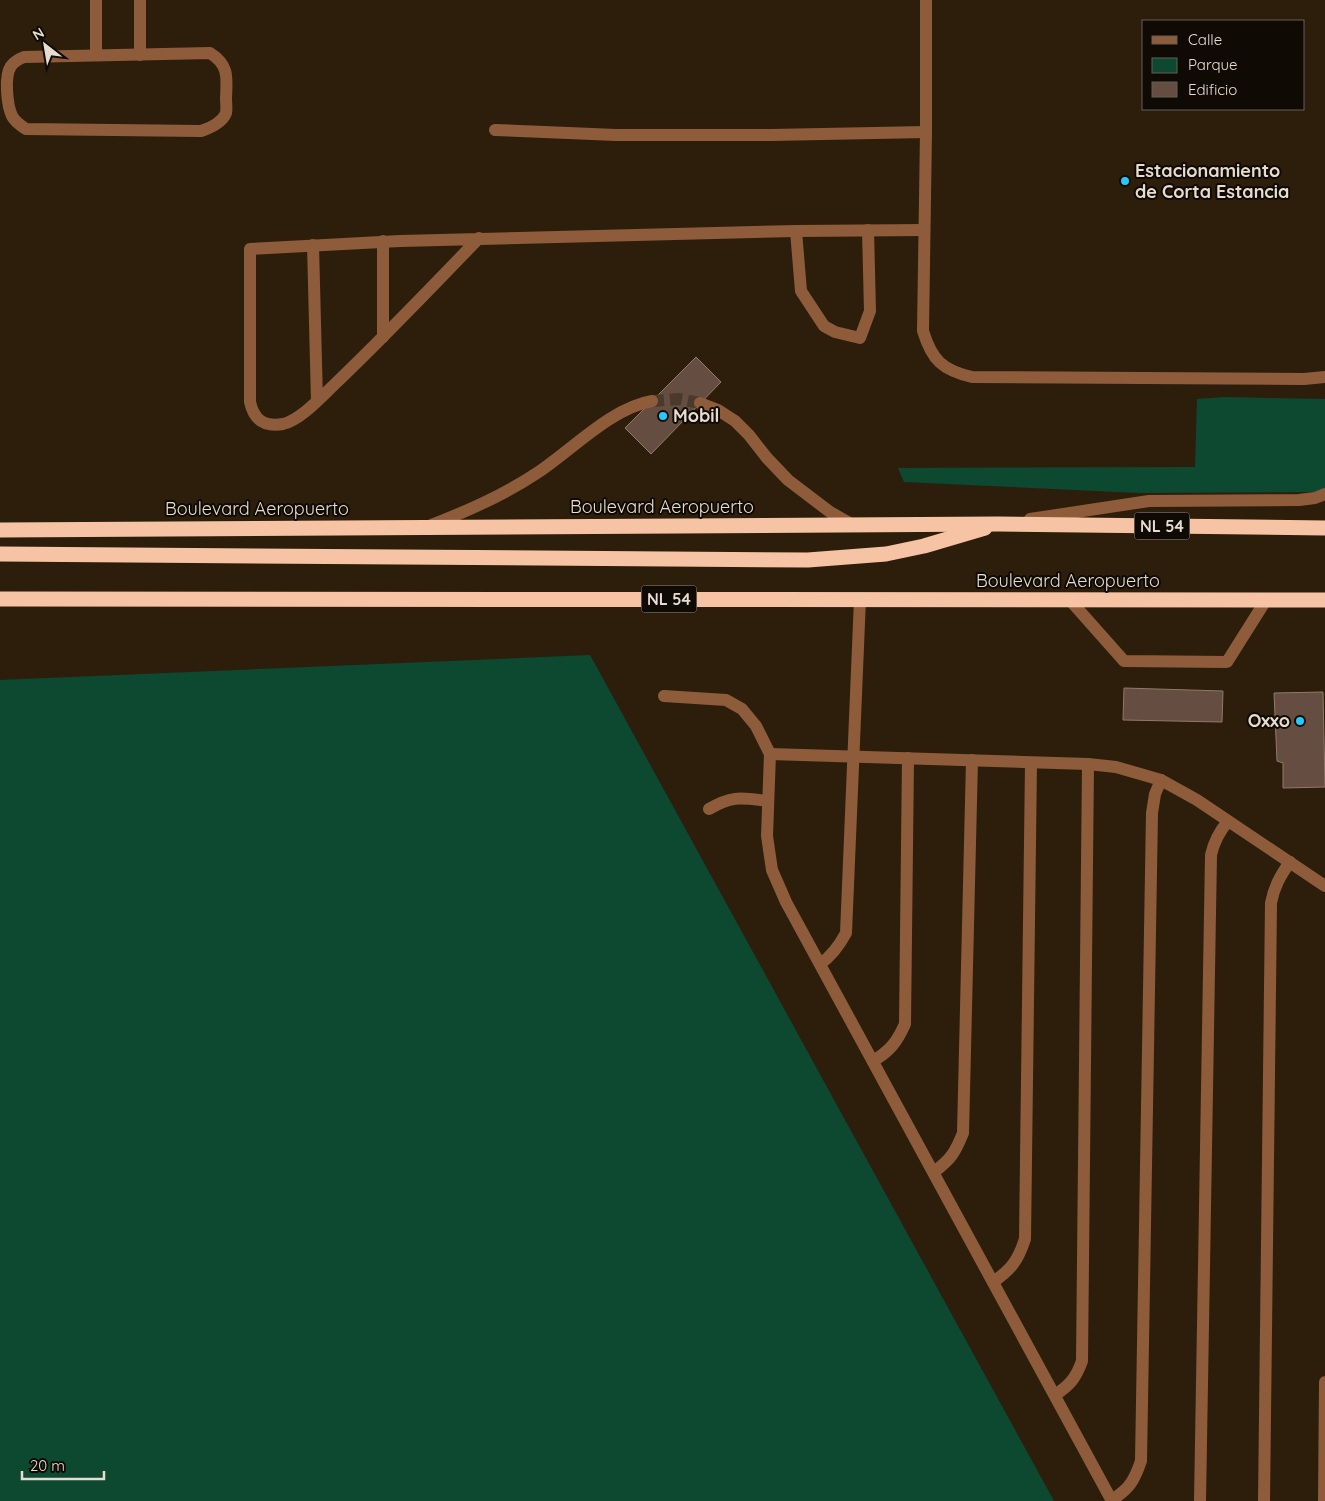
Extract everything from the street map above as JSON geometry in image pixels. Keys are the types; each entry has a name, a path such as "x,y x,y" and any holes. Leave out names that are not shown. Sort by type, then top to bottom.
{"highway":[{"name":"Boulevard Aeropuerto","path":"0,530 998,524 1325,528"},
{"path":"0,554 808,560 886,554 924,546 998,524"},
{"name":"Boulevard Aeropuerto","path":"4,600 1325,600"}],"street":[{"path":"96,0 96,56"},
{"path":"140,0 140,55"},
{"path":"926,0 923,331 928,348 939,363 954,373 972,377 1304,379 1325,377"},
{"path":"210,53 219,58 227,75 226,113 220,122 201,131 26,129 18,124 8,106 7,76 11,66 24,57 96,56 210,53"},
{"path":"495,130 616,135 772,135 926,132"},
{"path":"796,231 801,291 824,326 835,332 860,338 870,311 868,230"},
{"path":"479,238 383,337 317,401 295,419 283,424 266,424 258,419 252,411 250,402 250,249 383,241 479,238 924,230"},
{"path":"383,241 383,337"},
{"path":"313,245 317,401"},
{"path":"1304,379 1313,380 1325,385"},
{"path":"427,527 460,514 537,473 620,412 638,404 652,402"},
{"path":"700,403 718,410 735,421 788,480 830,512 853,525"},
{"path":"998,524 1148,502 1299,500 1315,498 1325,494"},
{"path":"820,964 837,949 846,933 860,599"},
{"path":"1069,600 1124,661 1199,662 1227,662 1266,600"},
{"path":"664,696 726,700 742,709 756,726 770,754 767,836 772,870 786,902 1112,1501 1134,1481 1141,1461 1152,813 1155,794 1161,780"},
{"path":"770,754 1088,764 1116,767 1161,780 1196,800 1325,886"},
{"path":"873,1061 886,1053 898,1039 905,1024 908,758"},
{"path":"934,1172 956,1151 963,1133 972,760"},
{"path":"993,1282 1004,1275 1019,1258 1026,1239 1032,763"},
{"path":"1055,1395 1066,1387 1078,1374 1082,1360 1088,764"},
{"path":"709,809 730,799 768,801"},
{"path":"1200,1501 1211,855 1218,834 1228,821"},
{"path":"1264,1501 1271,903 1279,878 1290,862"},
{"path":"1324,1501 1325,1382"}],"green space":[{"path":"1224,397 1325,399 1325,492 1139,493 904,482 898,468 1195,467 1197,399"},
{"path":"590,655 1054,1501 0,1501 0,680"}],"building":[{"name":"Mobil","path":"696,357 721,382 651,454 625,428"},
{"path":"1124,688 1223,691 1222,722 1123,720"},
{"name":"Oxxo","path":"1323,692 1325,787 1283,788 1283,763 1277,761 1274,693"}],"tunnel":[{"path":"652,401 679,399 700,403"}],"place":[{"name":"Estacionamiento de Corta Estancia","path":"1125,181"},
{"name":"Mobil","path":"663,416"},
{"name":"Oxxo","path":"1300,721"}]}
